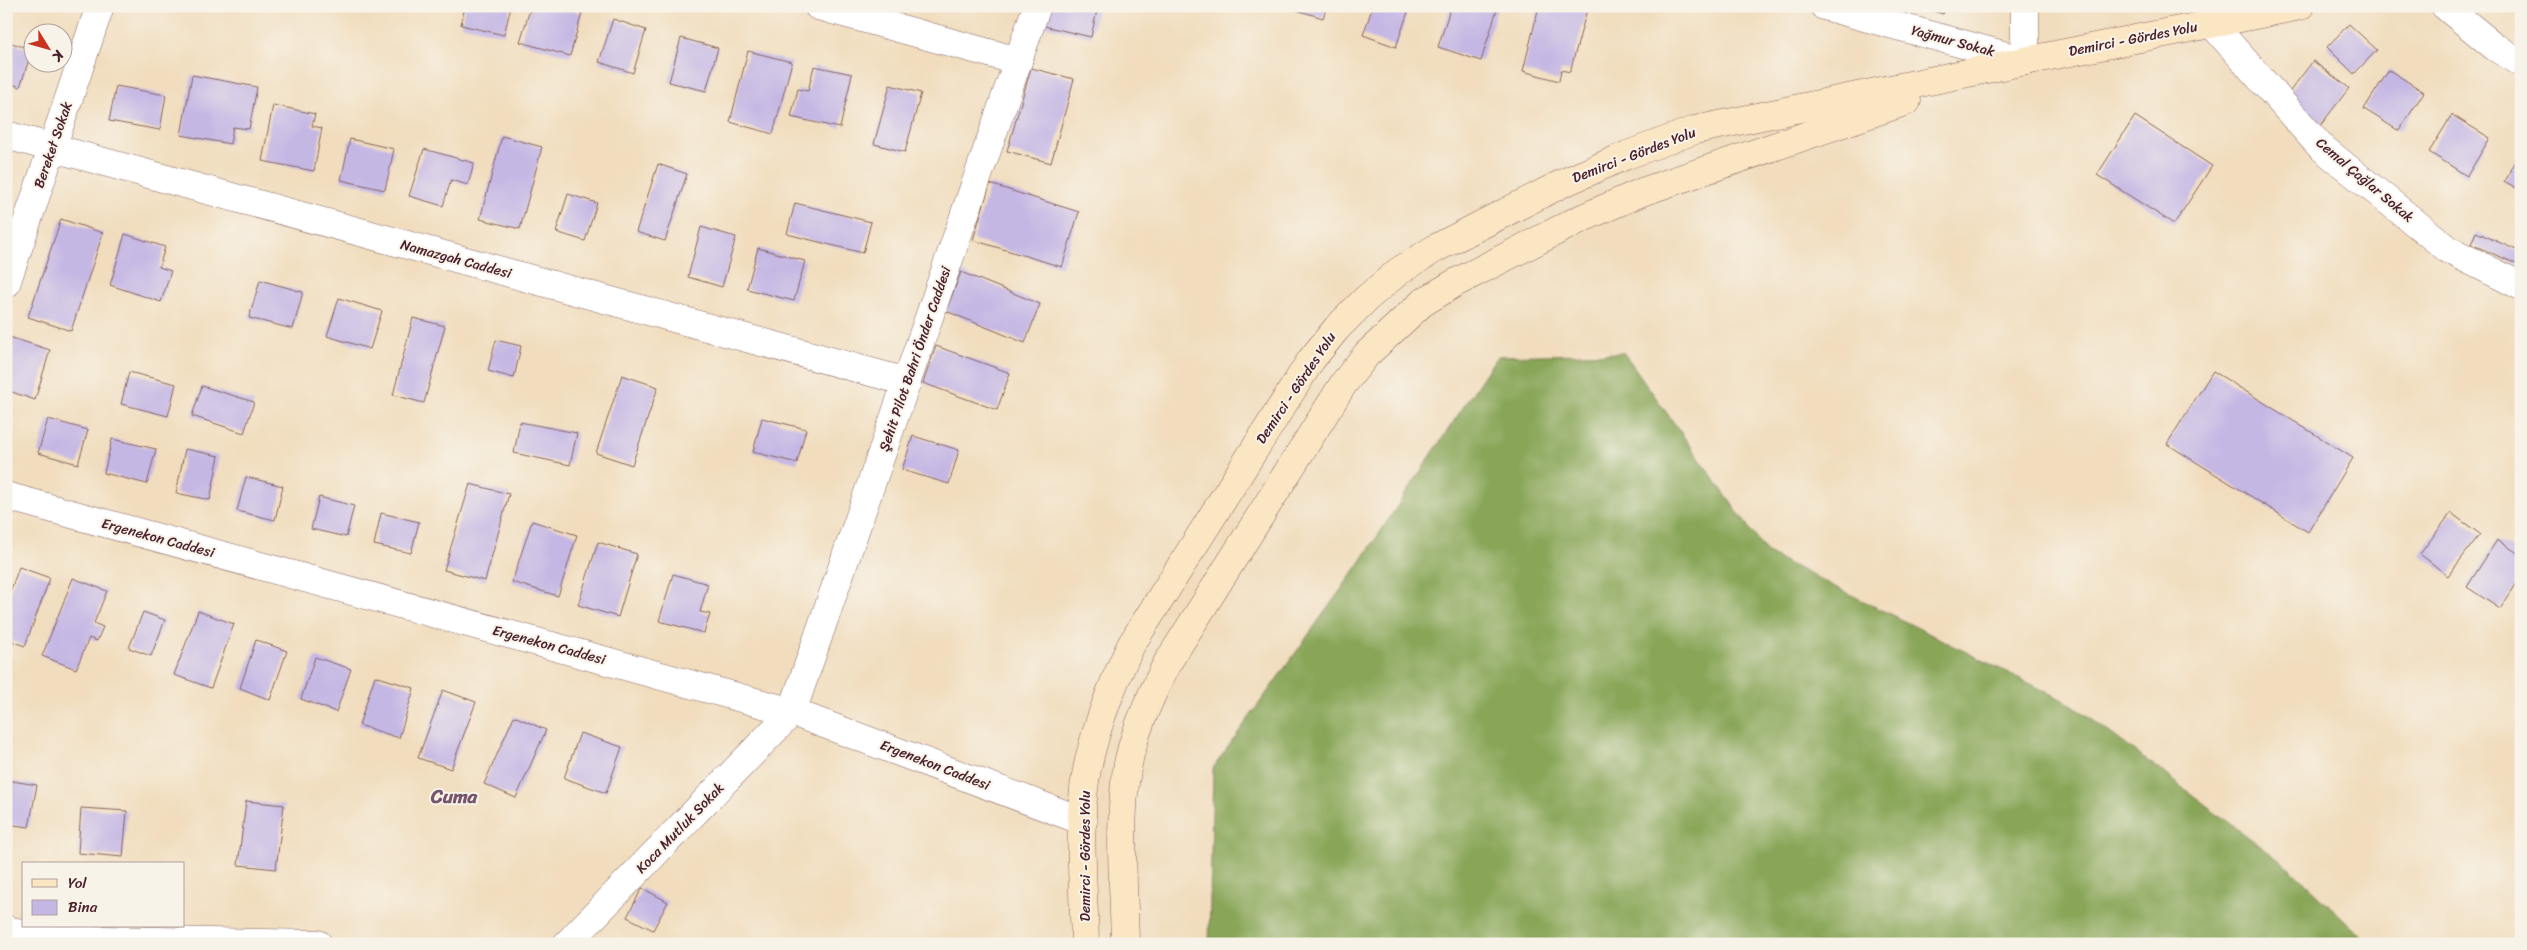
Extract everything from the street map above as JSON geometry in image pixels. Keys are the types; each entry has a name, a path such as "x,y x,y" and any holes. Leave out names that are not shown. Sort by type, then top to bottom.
{"main road":[{"name":"Demirci - Gördes Yolu","path":"1085,944 1083,821 1086,776 1096,733 1110,691 1131,646 1312,360 1337,328 1367,298 1399,271 1436,248 1562,184 1627,155 1695,130 2300,6"},
{"name":"Demirci - Gördes Yolu","path":"1125,944 1122,821 1125,782 1147,705 1166,665 1344,383 1367,354 1394,327 1422,303 1455,283 1578,220 1642,192 2025,61"}],"street":[{"name":"Bereket Sokak","path":"6,284 100,6"},
{"path":"818,6 1018,61"},
{"name":"Şehit Pilot Bahri Önder Caddesi","path":"792,712 1037,6"},
{"name":"Yağmur Sokak","path":"1824,6 2025,61"},
{"path":"2025,6 2025,61"},
{"path":"2445,6 2495,47 2521,63"},
{"name":"Cemal Çağlar Sokak","path":"2212,24 2320,146 2449,250 2521,286"},
{"name":"Namazgah Caddesi","path":"6,135 907,382"},
{"name":"Ergenekon Caddesi","path":"6,496 792,712 1083,821"},
{"name":"Koca Mutluk Sokak","path":"567,944 792,712"},
{"path":"6,930 52,939 318,944"}],"green space":[{"path":"1624,353 1767,553 2073,705 2291,869 2370,944 1209,944 1213,768 1357,567 1497,356"}],"building":[{"path":"465,6 511,6 504,35 461,25"},
{"path":"531,6 558,6 582,13 570,56 520,42"},
{"path":"1049,6 1098,6 1091,37 1044,26"},
{"path":"1283,6 1327,6 1323,18"},
{"path":"1373,6 1410,6 1396,47 1363,35"},
{"path":"1451,6 1498,6 1481,61 1438,47"},
{"path":"1539,6 1588,6 1570,72 1561,70 1559,81 1523,71"},
{"path":"1917,6 1945,6 1943,14"},
{"path":"613,19 646,30 633,73 599,62"},
{"path":"2349,24 2377,50 2354,74 2327,47"},
{"path":"681,38 718,48 706,91 669,82"},
{"path":"6,41 22,47 22,72 25,72 20,87 6,82"},
{"path":"748,51 792,62 773,134 730,122"},
{"path":"2313,61 2349,88 2320,126 2284,99"},
{"path":"814,66 852,74 840,128 791,117 798,89 808,91"},
{"path":"1031,68 1074,79 1051,163 1007,151"},
{"path":"2389,70 2424,92 2399,131 2364,109"},
{"path":"192,75 257,87 249,129 233,127 230,144 181,135"},
{"path":"890,85 921,93 905,152 874,144"},
{"path":"116,86 166,95 160,130 109,121"},
{"path":"273,105 315,114 312,126 322,128 314,171 262,161"},
{"path":"2452,115 2490,138 2467,176 2429,152"},
{"path":"2135,116 2212,166 2174,224 2097,175"},
{"path":"502,136 542,147 520,229 480,219"},
{"path":"350,139 394,149 385,190 341,180"},
{"path":"424,149 474,163 468,185 451,180 443,206 409,196"},
{"path":"2521,153 2521,191 2504,181"},
{"path":"658,164 687,174 665,241 636,232"},
{"path":"990,184 1079,212 1062,267 973,240"},
{"path":"568,194 597,203 585,241 556,232"},
{"path":"795,203 871,222 863,253 787,234"},
{"path":"61,219 103,233 71,331 28,317"},
{"path":"701,227 736,237 722,287 688,277"},
{"path":"2476,232 2521,252 2521,266 2471,244"},
{"path":"125,234 165,247 159,267 171,271 161,302 110,285"},
{"path":"758,248 805,261 794,301 747,289"},
{"path":"961,272 1040,304 1025,343 946,311"},
{"path":"260,280 303,292 293,329 249,318"},
{"path":"339,298 382,311 370,349 327,336"},
{"path":"413,318 445,326 424,403 393,395"},
{"path":"6,336 50,350 35,400 6,390"},
{"path":"496,340 521,346 514,378 488,371"},
{"path":"936,346 1010,373 997,410 923,383"},
{"path":"2213,371 2353,458 2308,532 2167,444"},
{"path":"129,372 176,384 168,416 121,404"},
{"path":"622,375 658,387 632,465 596,453"},
{"path":"202,386 254,402 244,433 192,416"},
{"path":"762,418 806,429 797,463 753,452"},
{"path":"48,419 88,430 78,464 38,453"},
{"path":"520,422 577,433 570,465 514,453"},
{"path":"913,436 959,450 949,484 902,470"},
{"path":"112,439 156,449 147,484 104,473"},
{"path":"185,449 219,456 210,500 176,493"},
{"path":"246,477 283,486 275,520 237,511"},
{"path":"470,484 509,494 485,581 444,570"},
{"path":"319,497 354,506 346,537 311,529"},
{"path":"381,513 419,522 411,553 374,545"},
{"path":"2451,513 2480,534 2448,576 2420,554"},
{"path":"532,521 577,535 558,596 512,582"},
{"path":"2497,540 2521,555 2521,577 2500,609 2467,587"},
{"path":"598,542 637,554 618,617 578,605"},
{"path":"19,567 50,578 25,646 6,639 6,604"},
{"path":"673,574 708,584 700,612 710,614 704,633 659,621"},
{"path":"73,578 107,591 94,623 103,627 97,641 89,638 76,669 42,656"},
{"path":"198,611 234,624 211,688 174,675"},
{"path":"143,612 165,620 151,656 129,648"},
{"path":"256,640 287,651 270,700 240,688"},
{"path":"315,657 351,669 336,712 301,699"},
{"path":"375,676 414,688 399,738 359,725"},
{"path":"443,690 476,702 451,769 418,758"},
{"path":"514,716 546,730 516,798 484,784"},
{"path":"580,733 622,747 606,793 564,778"},
{"path":"6,780 37,785 29,827 6,824"},
{"path":"246,801 284,805 276,869 238,865"},
{"path":"81,808 127,811 123,857 78,853"},
{"path":"642,888 668,902 653,930 627,917"}],"district":[{"name":"Cuma","path":"454,796"}]}
